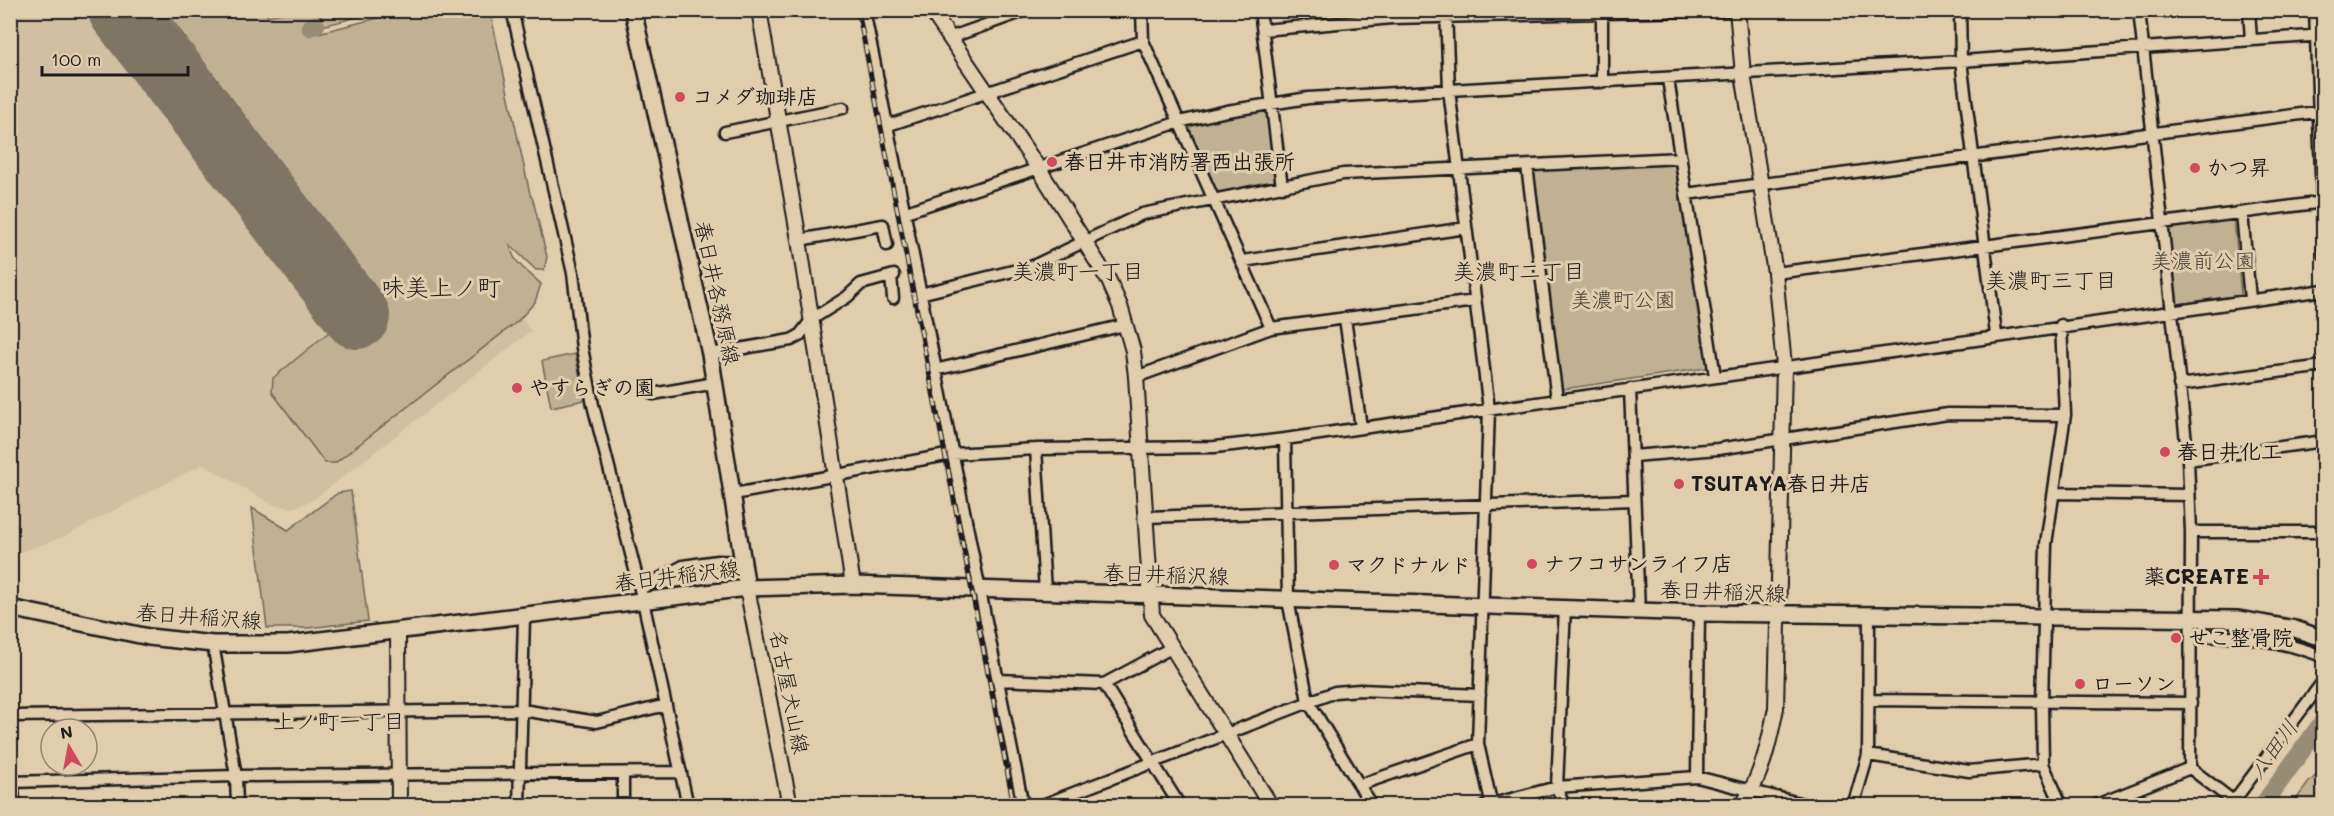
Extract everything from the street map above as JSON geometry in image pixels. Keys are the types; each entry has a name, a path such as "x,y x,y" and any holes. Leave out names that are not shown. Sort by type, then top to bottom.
{"main road":[{"name":"春日井各務原線","path":"633,10 710,354 734,494 747,588"},
{"name":"春日井稲沢線","path":"10,608 117,632 213,644 288,644 524,617 641,595 747,588 853,585 1777,615 2191,618 2267,622 2324,639"}],"street":[{"path":"512,10 573,273 582,348 593,405 641,595 688,806"},
{"path":"759,10 812,319 853,585"},
{"path":"864,10 1023,806"},
{"path":"931,10 1040,169 1109,280 1133,351 1147,517 1152,615 1271,806"},
{"path":"949,38 1027,10"},
{"path":"1142,10 1143,41 1272,328"},
{"path":"1260,10 1282,187"},
{"path":"1263,30 1446,14 1736,10 1743,74 1775,273 1784,366 1776,708 1767,751 1752,791 1742,806"},
{"path":"1960,10 1961,61 1996,334"},
{"path":"2139,10 2188,460 2191,532 2190,768"},
{"path":"2249,10 2252,40"},
{"path":"2315,10 2319,35 2324,255"},
{"path":"1602,12 1602,82"},
{"path":"1446,14 1449,90 1489,409 1485,604 1478,744 1489,804 1557,787 1697,777 1811,806"},
{"path":"903,213 1179,122 1271,103 1308,98 1961,61 2319,35"},
{"path":"886,126 1143,41"},
{"path":"1668,79 1715,376"},
{"path":"725,132 779,123 843,108"},
{"path":"1686,194 2321,111"},
{"path":"920,294 1033,266 1142,214 1343,174 1681,158"},
{"path":"1527,166 1557,399"},
{"path":"1775,273 2323,202"},
{"path":"2242,213 2250,299"},
{"path":"799,240 884,225 887,245"},
{"path":"1243,261 1466,228"},
{"path":"710,354 791,340 799,336 812,319 847,297 861,284 892,275 893,298"},
{"path":"734,494 952,453 1036,449 1215,447 1630,389 1996,334 2324,290"},
{"path":"1136,377 1272,328 1475,301"},
{"path":"1346,319 1361,427"},
{"path":"935,370 1125,324"},
{"path":"2061,325 2065,415 2046,544 2042,703 2043,764 2062,806"},
{"path":"2179,385 2324,366"},
{"path":"653,394 715,382"},
{"path":"1630,389 1639,611"},
{"path":"1633,456 1718,449 1948,414 2065,415"},
{"path":"1285,438 1288,600 1308,701 1372,806"},
{"path":"2188,460 2324,441"},
{"path":"1036,449 1045,591"},
{"path":"2054,493 2189,495"},
{"path":"1147,517 1634,501"},
{"path":"2191,532 2324,532"},
{"path":"641,595 683,566 717,561 744,562"},
{"name":"名古屋犬山線","path":"747,588 790,806"},
{"path":"1564,806 1557,787 1565,607"},
{"path":"1697,777 1699,613"},
{"path":"519,806 524,617"},
{"path":"1853,806 1868,755 1869,617"},
{"path":"398,632 399,806"},
{"path":"2191,637 2246,637 2293,645 2324,657"},
{"path":"213,644 236,776 237,806"},
{"path":"997,680 1104,684 1171,648"},
{"path":"2190,768 2232,803 2324,680"},
{"path":"1104,684 1180,806"},
{"path":"1040,806 1335,692 1360,690 1480,695"},
{"path":"1868,700 2191,703"},
{"path":"10,716 522,710 597,722 666,705"},
{"path":"1359,785 1478,744"},
{"path":"1868,755 1969,771 2043,764"},
{"path":"2094,806 2190,768"},
{"path":"13,806 11,778 681,772"},
{"path":"623,773 623,806"}],"shaded area":[{"path":"11,11 289,11 531,331 313,500 293,508 273,505 203,464 63,537 21,552 11,550"}],"green space":[{"path":"261,10 268,16 296,10 382,11 318,27 318,33 406,11 490,11 530,194 547,257 544,270 536,270 510,245 514,257 541,284 535,302 518,321 335,463 325,463 272,392 273,378 329,332 332,335 383,298 165,11"},
{"path":"1264,110 1268,112 1276,180 1273,184 1221,194 1217,192 1189,129 1191,125"},
{"name":"美濃町公園","path":"1674,162 1709,365 1706,368 1563,389 1560,387 1532,173 1535,170"},
{"name":"美濃前公園","path":"2234,218 2241,295 2172,305 2165,226"},
{"path":"575,354 585,400 551,407 542,361"},
{"path":"351,491 368,621 308,628 267,628 252,508 288,530 338,493"},
{"path":"2323,769 2323,805 2292,805 2309,782"}],"waterway":[{"path":"316,25 322,12"},
{"path":"310,27 316,25"},
{"name":"八田川","path":"2262,806 2324,720"}],"runway":[{"path":"121,10 357,316"}],"railway":[{"path":"858,10 1014,806"}],"place":[{"name":"コメダ珈琲店","path":"680,97"},
{"name":"春日井市消防署西出張所","path":"1052,162"},
{"name":"かつ昇","path":"2195,168"},
{"name":"やすらぎの園","path":"517,388"},
{"name":"春日井化工","path":"2165,452"},
{"name":"TSUTAYA春日井店","path":"1679,484"},
{"name":"ナフコサンライフ店","path":"1532,564"},
{"name":"マクドナルド","path":"1334,565"},
{"name":"薬CREATE","path":"2261,577"},
{"name":"せこ整骨院","path":"2176,638"},
{"name":"ローソン","path":"2080,684"}],"district":[{"name":"美濃町一丁目","path":"1078,271"},
{"name":"美濃町二丁目","path":"1519,271"},
{"name":"美濃町三丁目","path":"2051,280"},
{"name":"味美上ノ町","path":"441,288"},
{"name":"上ノ町一丁目","path":"339,721"}]}
